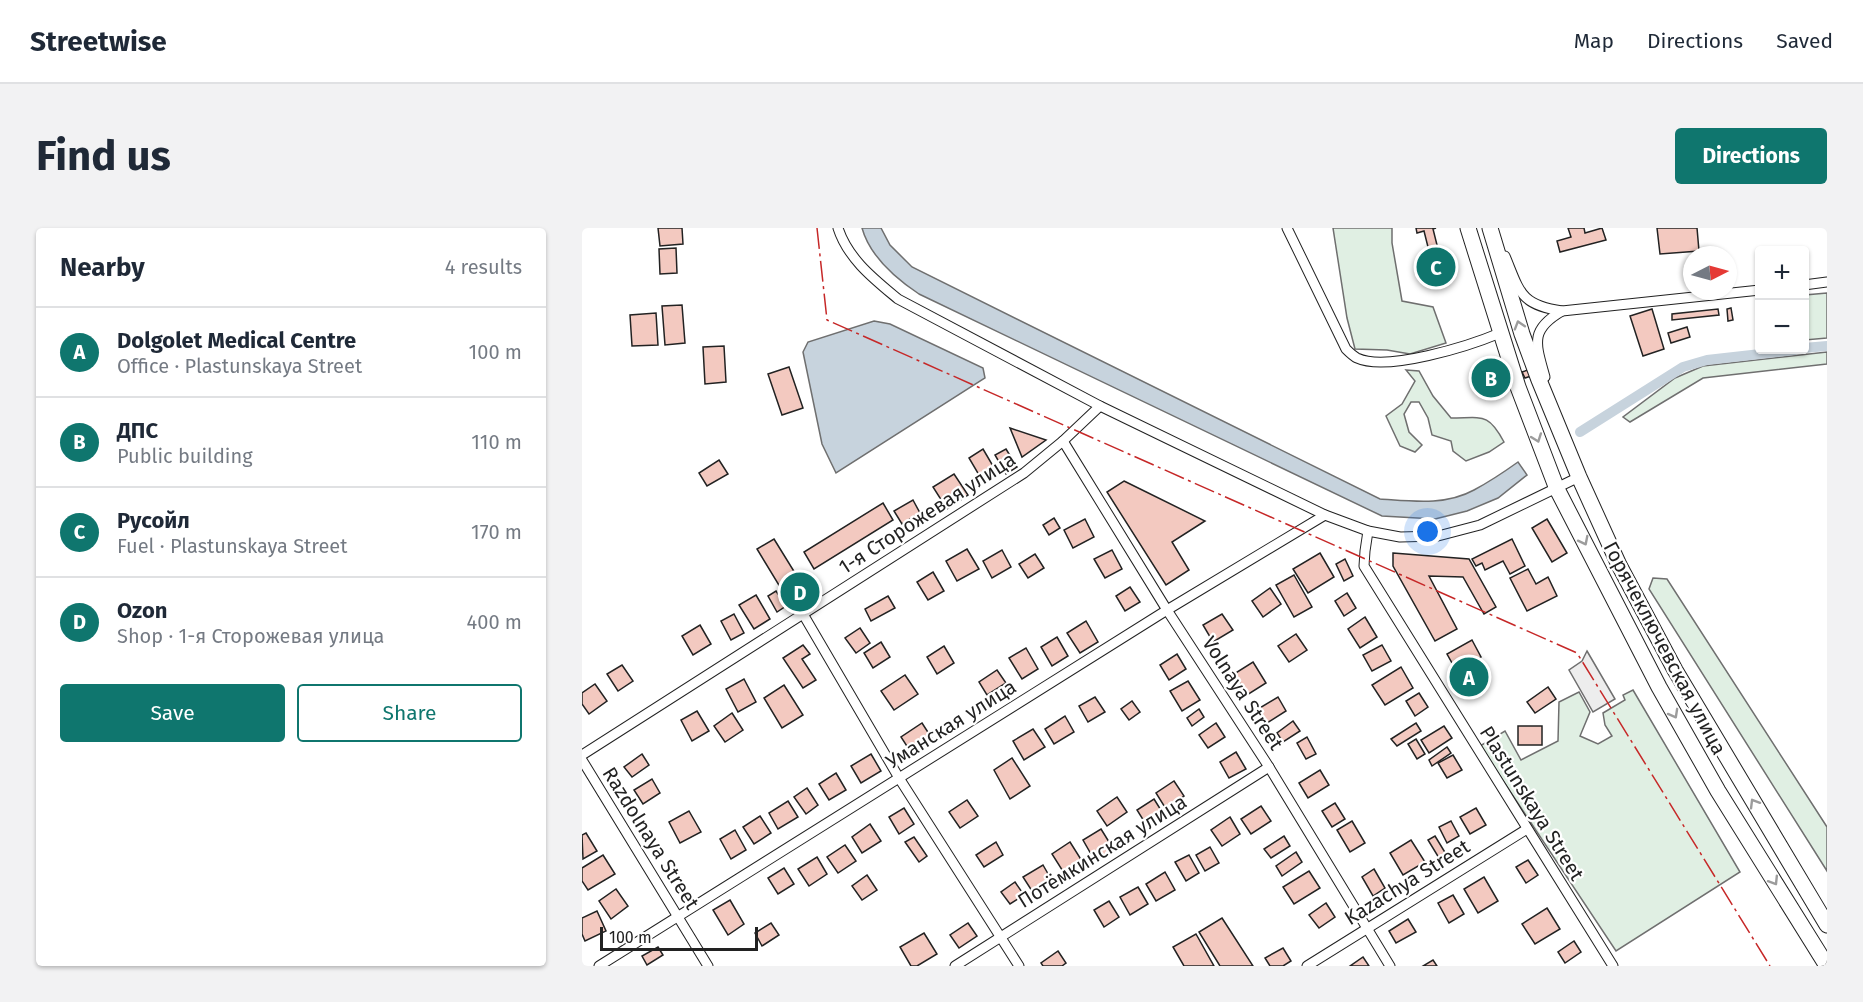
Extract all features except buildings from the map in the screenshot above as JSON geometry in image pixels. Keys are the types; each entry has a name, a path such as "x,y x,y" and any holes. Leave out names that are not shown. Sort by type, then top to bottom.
{"main road":[{"name":"Горячеключевская улица","path":"1468,228 1500,333 1557,489 1665,698 1718,791 1827,966"},
{"path":"1490,229 1522,334 1579,477 1619,565 1675,670 1827,925"}],"street":[{"path":"838,228 847,250 873,278 898,299 1100,406 1325,515 1368,531 1400,537 1438,536 1480,525 1579,477"},
{"path":"1287,228 1346,349 1358,358 1384,362 1428,356 1470,345 1500,333"},
{"path":"1490,229 1521,294 1534,305 1562,311 1755,291"},
{"path":"1809,284 1827,282"},
{"path":"1554,417 1537,350 1539,329 1562,311"},
{"name":"1-я Сторожевая улица","path":"582,755 1024,473 1100,406"},
{"name":"Volnaya Street","path":"1063,441 1167,610 1269,767 1390,966"},
{"name":"Уманская улица","path":"599,966 1167,610 1325,515"},
{"name":"Plastunskaya Street","path":"1368,531 1364,566 1613,966"},
{"path":"803,614 899,778 1019,966"},
{"name":"Razdolnaya Street","path":"582,760 708,966"},
{"name":"Потёмкинская улица","path":"955,966 1269,767"},
{"name":"Kazachya Street","path":"1307,966 1527,829"}],"green space":[{"path":"1333,228 1392,228 1392,243 1402,301 1433,307 1446,343 1410,354 1387,350 1355,349 1347,318"},
{"path":"1827,293 1827,338 1809,340 1809,295"},
{"path":"1827,352 1827,364 1703,378 1630,422 1623,417 1675,378 1703,366"},
{"path":"1406,370 1419,371 1433,396 1451,418 1477,418 1488,421 1504,442 1489,452 1466,461 1453,451 1451,441 1432,435 1428,418 1419,402 1411,402 1404,414 1409,432 1422,445 1415,452 1400,446 1386,416 1402,404 1415,381"},
{"path":"1653,578 1667,579 1827,827 1827,871 1649,589"},
{"path":"1633,690 1740,872 1616,951 1480,746 1505,731 1521,760 1558,741 1559,702 1579,692 1590,712 1580,736 1598,744 1612,736 1605,725 1603,713 1625,700 1623,695"}],"shaded area":[{"path":"862,228 881,228 890,245 912,267 1380,499 1428,501 1463,495 1518,462 1527,475 1498,498 1467,511 1435,519 1382,516 919,294 884,266 871,248"},
{"path":"874,321 890,324 983,368 985,378 836,473 822,444 803,352 808,342"},
{"path":"1587,651 1615,699 1593,712 1569,670 1582,661"}],"waterway":[{"path":"1809,348 1827,346"},
{"path":"1580,432 1683,367 1707,360 1760,354"}],"power":[{"path":"817,228 827,320 1577,653 1770,966"}],"place":[{"name":"Русойл","path":"1436,267"},
{"name":"ДПС","path":"1491,378"},
{"name":"Ozon","path":"800,592"},
{"name":"Dolgolet Medical Centre","path":"1469,677"}]}
